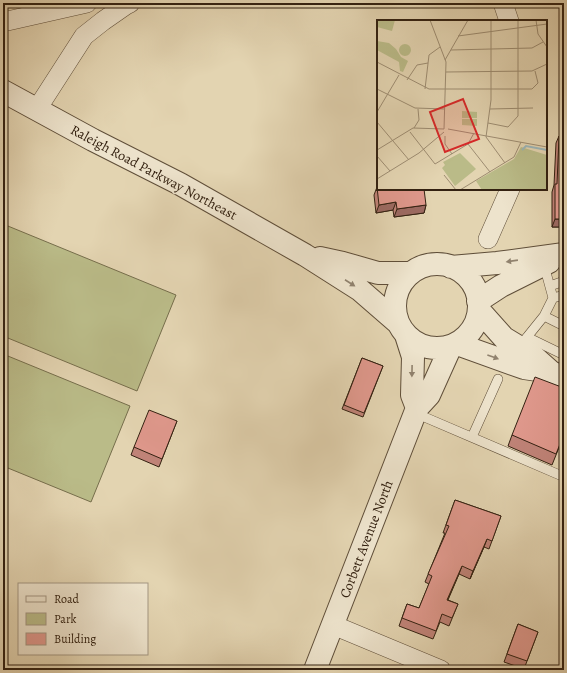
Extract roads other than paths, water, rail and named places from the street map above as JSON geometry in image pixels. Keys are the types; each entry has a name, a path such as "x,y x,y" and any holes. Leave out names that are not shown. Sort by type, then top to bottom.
{"street":[{"path":"3,22 87,3"},
{"path":"503,3 509,20"},
{"path":"37,109 84,36 123,4"},
{"name":"Raleigh Road Parkway Northeast","path":"3,91 180,184 305,255 360,290 402,329"},
{"path":"488,239 510,190"},
{"path":"478,306 501,286 564,254"},
{"path":"416,411 412,395 413,357 395,310 396,296 402,283 411,273 423,267 437,264 451,267 497,264 564,254"},
{"name":"Raleigh Road Parkway Northeast","path":"305,255 343,263 378,273 411,273"},
{"path":"402,329 415,342 427,347 439,348 454,345 468,335 475,324 478,297 472,284 463,274 451,267"},
{"path":"478,306 504,338 523,342 532,355 558,375"},
{"path":"454,345 524,368 558,375"},
{"name":"Corbett Avenue North","path":"315,670 416,411 429,395 454,345"},
{"path":"332,626 441,670"}],"lane":[{"path":"544,265 553,298 544,316 523,342 564,355"},
{"path":"550,286 564,281"},
{"path":"553,298 564,295"},
{"path":"544,316 564,326"},
{"path":"472,437 498,379"},
{"path":"416,411 562,476 564,475"}]}
